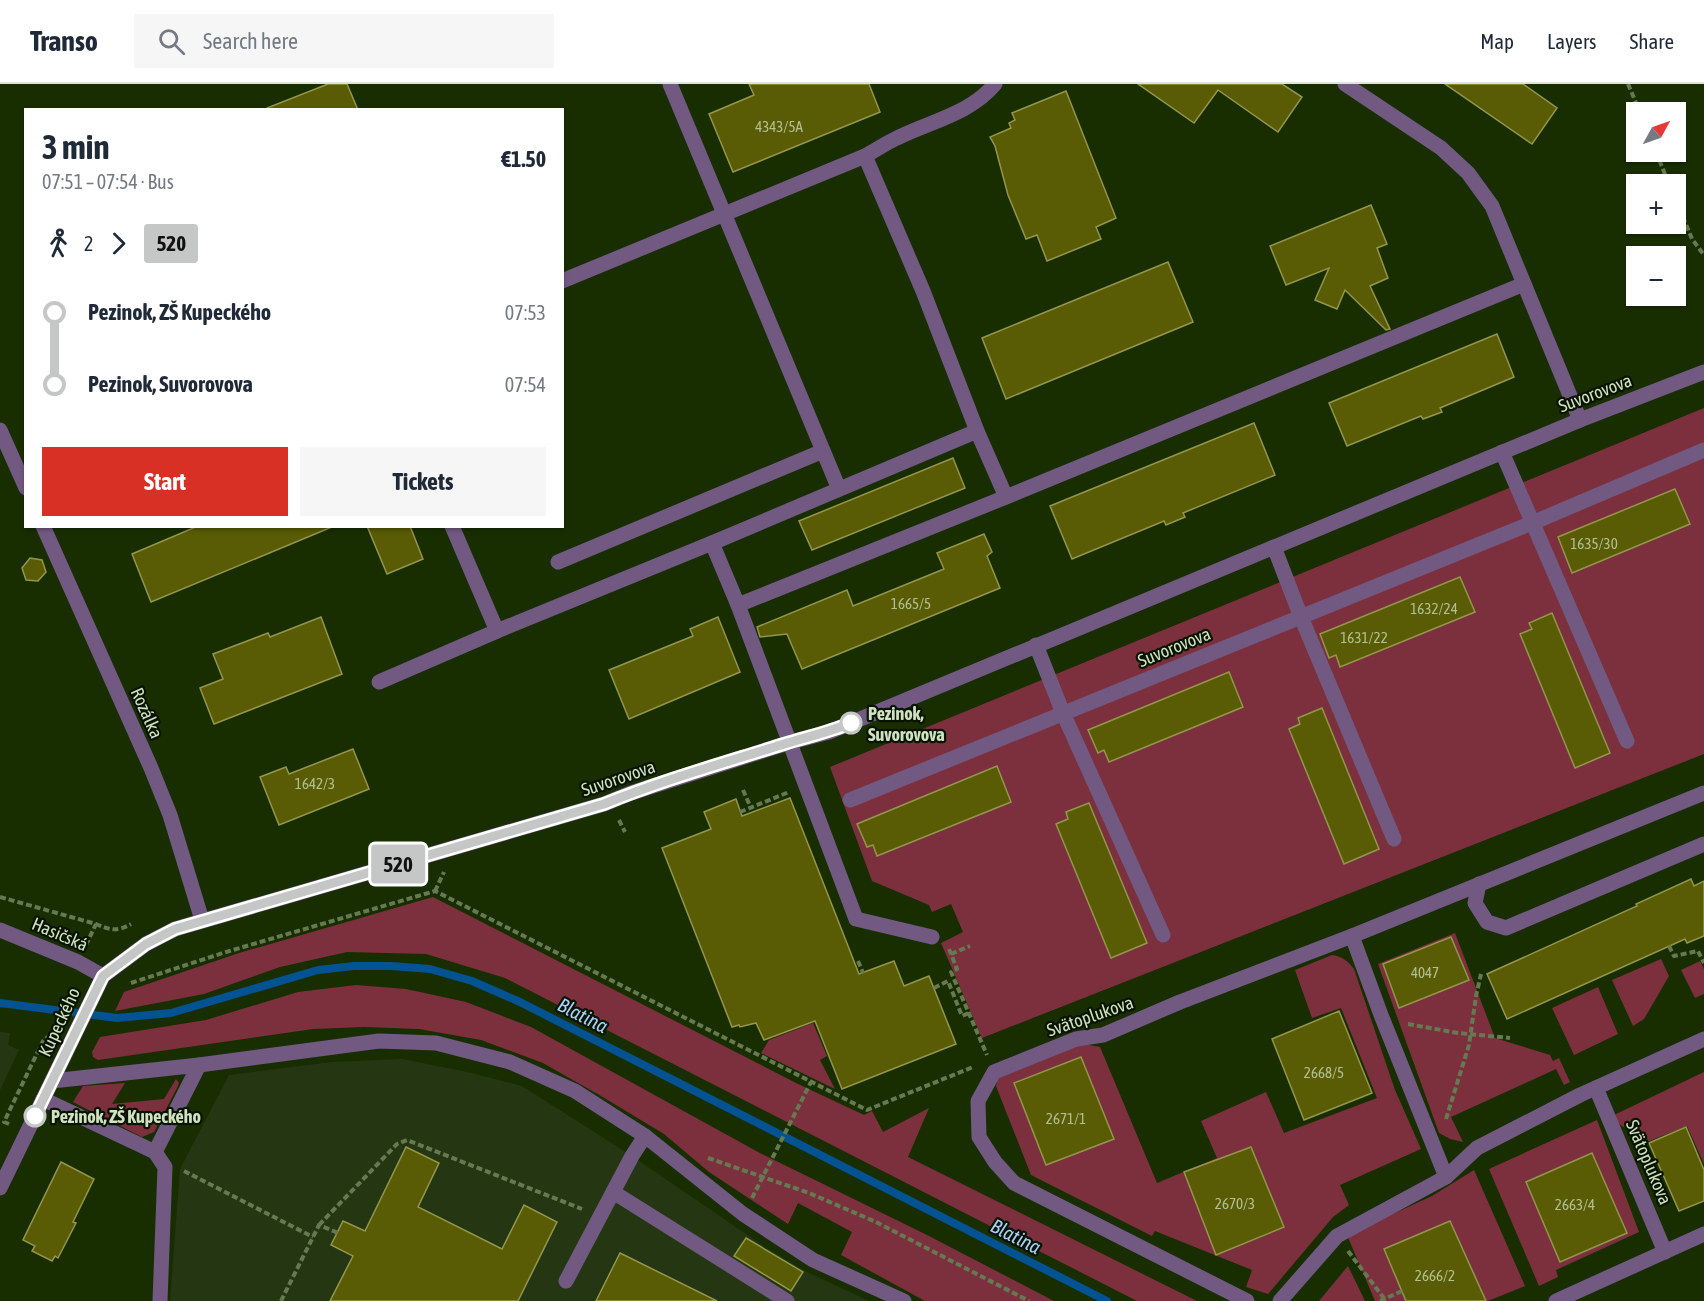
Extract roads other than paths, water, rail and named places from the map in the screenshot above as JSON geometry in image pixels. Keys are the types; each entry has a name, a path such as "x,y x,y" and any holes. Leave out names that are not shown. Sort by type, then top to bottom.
{"street":[{"path":"670,84 839,489"},
{"path":"564,280 865,156 898,137 967,108 987,93 994,84"},
{"path":"1346,84 1441,148 1468,172 1492,206 1580,420"},
{"path":"865,156 923,291 1006,498"},
{"path":"738,605 1006,498 1524,284"},
{"name":"Suvorovova","path":"202,920 604,804 630,793 829,732 1502,452 1704,372"},
{"path":"0,430 24,484"},
{"path":"379,682 977,430"},
{"name":"Suvorovova","path":"850,800 1532,523 1704,450"},
{"path":"558,562 823,451"},
{"path":"1502,452 1627,741"},
{"name":"Rozálka","path":"44,528 170,815 202,920"},
{"path":"453,528 497,631"},
{"path":"712,543 791,742 856,919 939,940"},
{"path":"1274,547 1395,839"},
{"path":"1036,645 1063,713 1163,935"},
{"name":"Svätoplukova","path":"1247,1301 1014,1183 995,1162 979,1137 978,1101 994,1072 1076,1039 1103,1035 1180,1002 1352,936 1704,793"},
{"path":"1479,884 1475,903 1487,922 1506,928 1704,844"},
{"name":"Kupeckého","path":"0,1188 103,976 146,944 175,929 202,920"},
{"name":"Hasičská","path":"0,930 78,962 103,976"},
{"path":"1352,936 1446,1178"},
{"path":"1280,1301 1337,1236 1446,1178 1477,1148 1596,1088 1704,1039"},
{"path":"52,1081 199,1065 380,1041 436,1043 510,1062 574,1091 645,1136 743,1215 813,1260 904,1301"},
{"path":"155,1152 199,1065"},
{"name":"Svätoplukova","path":"1596,1088 1665,1252"},
{"path":"43,1099 155,1152 165,1167 160,1301"},
{"path":"566,1281 632,1156 645,1136"},
{"path":"613,1192 787,1301"},
{"path":"1556,1301 1704,1234"}],"waterway":[{"name":"Blatina","path":"0,1003 117,1018 171,1013 318,970 354,966 430,969 472,981 520,1002 1107,1301"}],"place":[{"name":"Pezinok, Suvorovova","path":"851,723"},
{"name":"Pezinok, ZŠ Kupeckého","path":"35,1116"}]}
